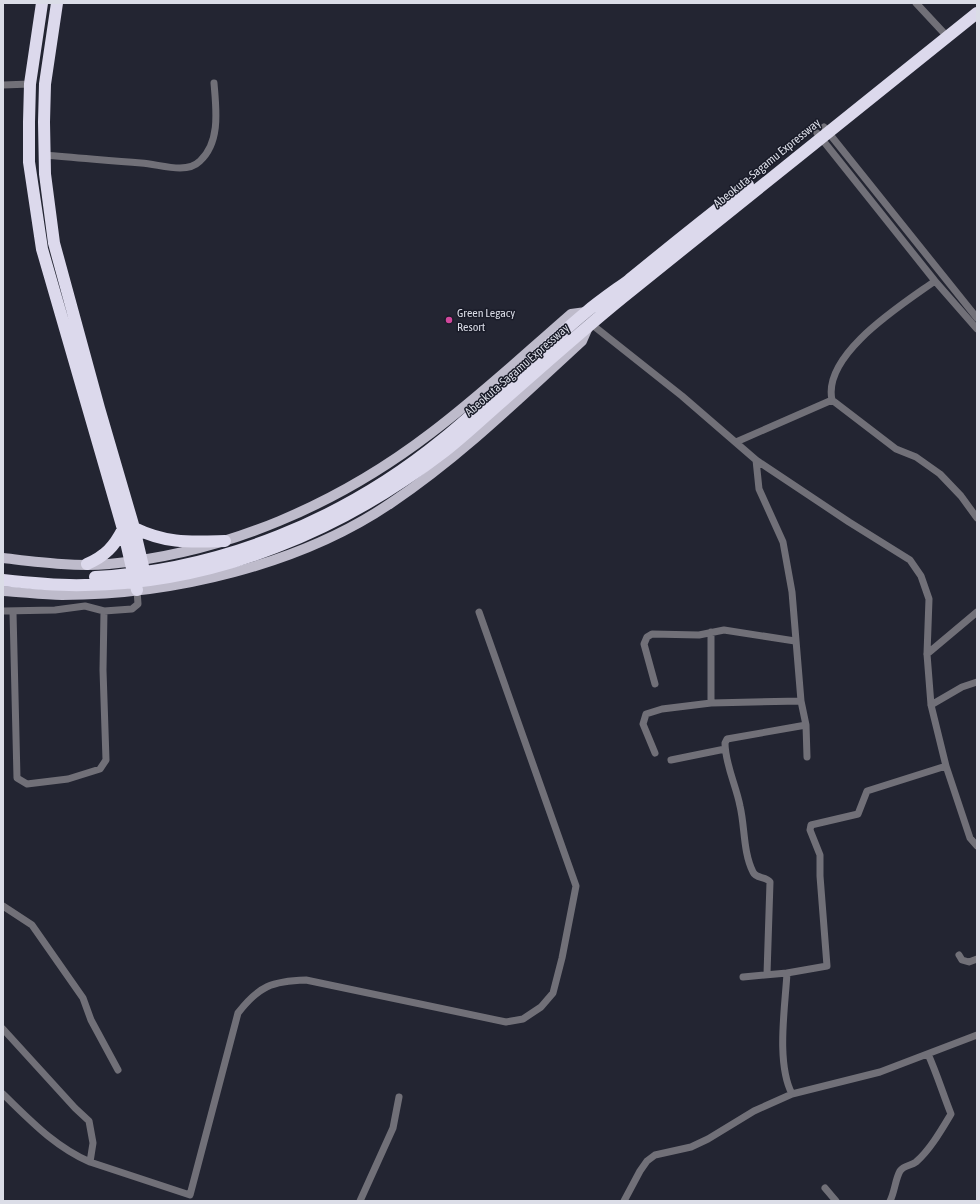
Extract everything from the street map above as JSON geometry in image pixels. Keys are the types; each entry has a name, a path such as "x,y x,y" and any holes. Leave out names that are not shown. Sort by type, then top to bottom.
{"highway":[{"path":"42,3 30,84 31,176 42,249 128,529"},
{"path":"57,3 45,84 44,155 54,243 99,408 142,589"},
{"name":"Abeokuta-Sagamu Expressway","path":"3,580 59,585 85,585 165,578 217,567 348,516 412,476 447,450 588,325 977,5"},
{"name":"Abeokuta-Sagamu Expressway","path":"3,572 83,577 162,570 278,542 341,507 441,441 586,312 977,13"},
{"path":"31,176 45,174"},
{"path":"128,529 165,540 186,542 226,541"},
{"path":"87,564 102,557 128,529"}],"main road":[{"path":"3,558 46,563 87,564 136,560 190,550 226,541 312,508 368,476 431,433 571,314 586,312"},
{"path":"3,591 61,595 142,589 234,573 284,557 345,530 390,504 448,462 582,341 588,325"}],"street":[{"path":"916,3 943,32"},
{"path":"44,155 143,163 180,168 190,167 200,161 208,150 214,134 217,119 214,83"},
{"path":"3,85 30,84"},
{"path":"822,132 935,281 977,329"},
{"path":"822,132 839,148 977,318"},
{"path":"935,281 889,314 849,350 834,374 831,385 832,400 896,449 916,457 940,474 961,496 977,518"},
{"path":"588,325 595,327 682,396 756,460 849,522 910,560 921,576 929,599 927,654 931,705 946,766 970,838 977,846"},
{"path":"736,442 832,400"},
{"path":"756,460 759,489 784,542 792,592 801,701 806,725 807,757"},
{"path":"3,611 55,610 85,606 104,611 132,609 138,604 142,589"},
{"path":"13,612 17,778 27,784 68,779 100,769 106,760 103,670 104,611"},
{"path":"3,1094 55,1143 70,1153 90,1162 190,1195 238,1013 250,997 268,986 284,980 306,980 506,1022 523,1019 541,1007 553,993 562,958 576,886 479,612"},
{"path":"927,654 977,612"},
{"path":"655,684 644,644 647,637 652,634 699,635 724,630 796,641"},
{"path":"711,632 711,703"},
{"path":"931,705 962,686 977,682"},
{"path":"655,754 643,724 646,714 662,709 711,703 801,701"},
{"path":"767,974 770,882 768,879 757,877 753,874 749,860 740,807 724,743 727,739 806,725"},
{"path":"672,760 725,749"},
{"path":"742,977 787,973 827,966 820,876 820,855 810,830 811,825 858,814 867,790 946,766"},
{"path":"3,906 32,925 83,998 91,1020 118,1070"},
{"path":"959,955 962,960 969,962 977,959"},
{"path":"787,973 783,1065 787,1083 792,1094"},
{"path":"3,1029 75,1108 89,1121 93,1143 90,1162"},
{"path":"624,1201 640,1171 647,1161 655,1155 691,1146 708,1139 754,1111 792,1094 880,1072 977,1035"},
{"path":"890,1201 895,1192 900,1171 906,1166 915,1162 922,1155 951,1114 943,1095 939,1078 928,1054"},
{"path":"360,1201 393,1128 399,1097"},
{"path":"825,1188 836,1201"}],"place":[{"name":"Green Legacy Resort","path":"449,320"}]}
